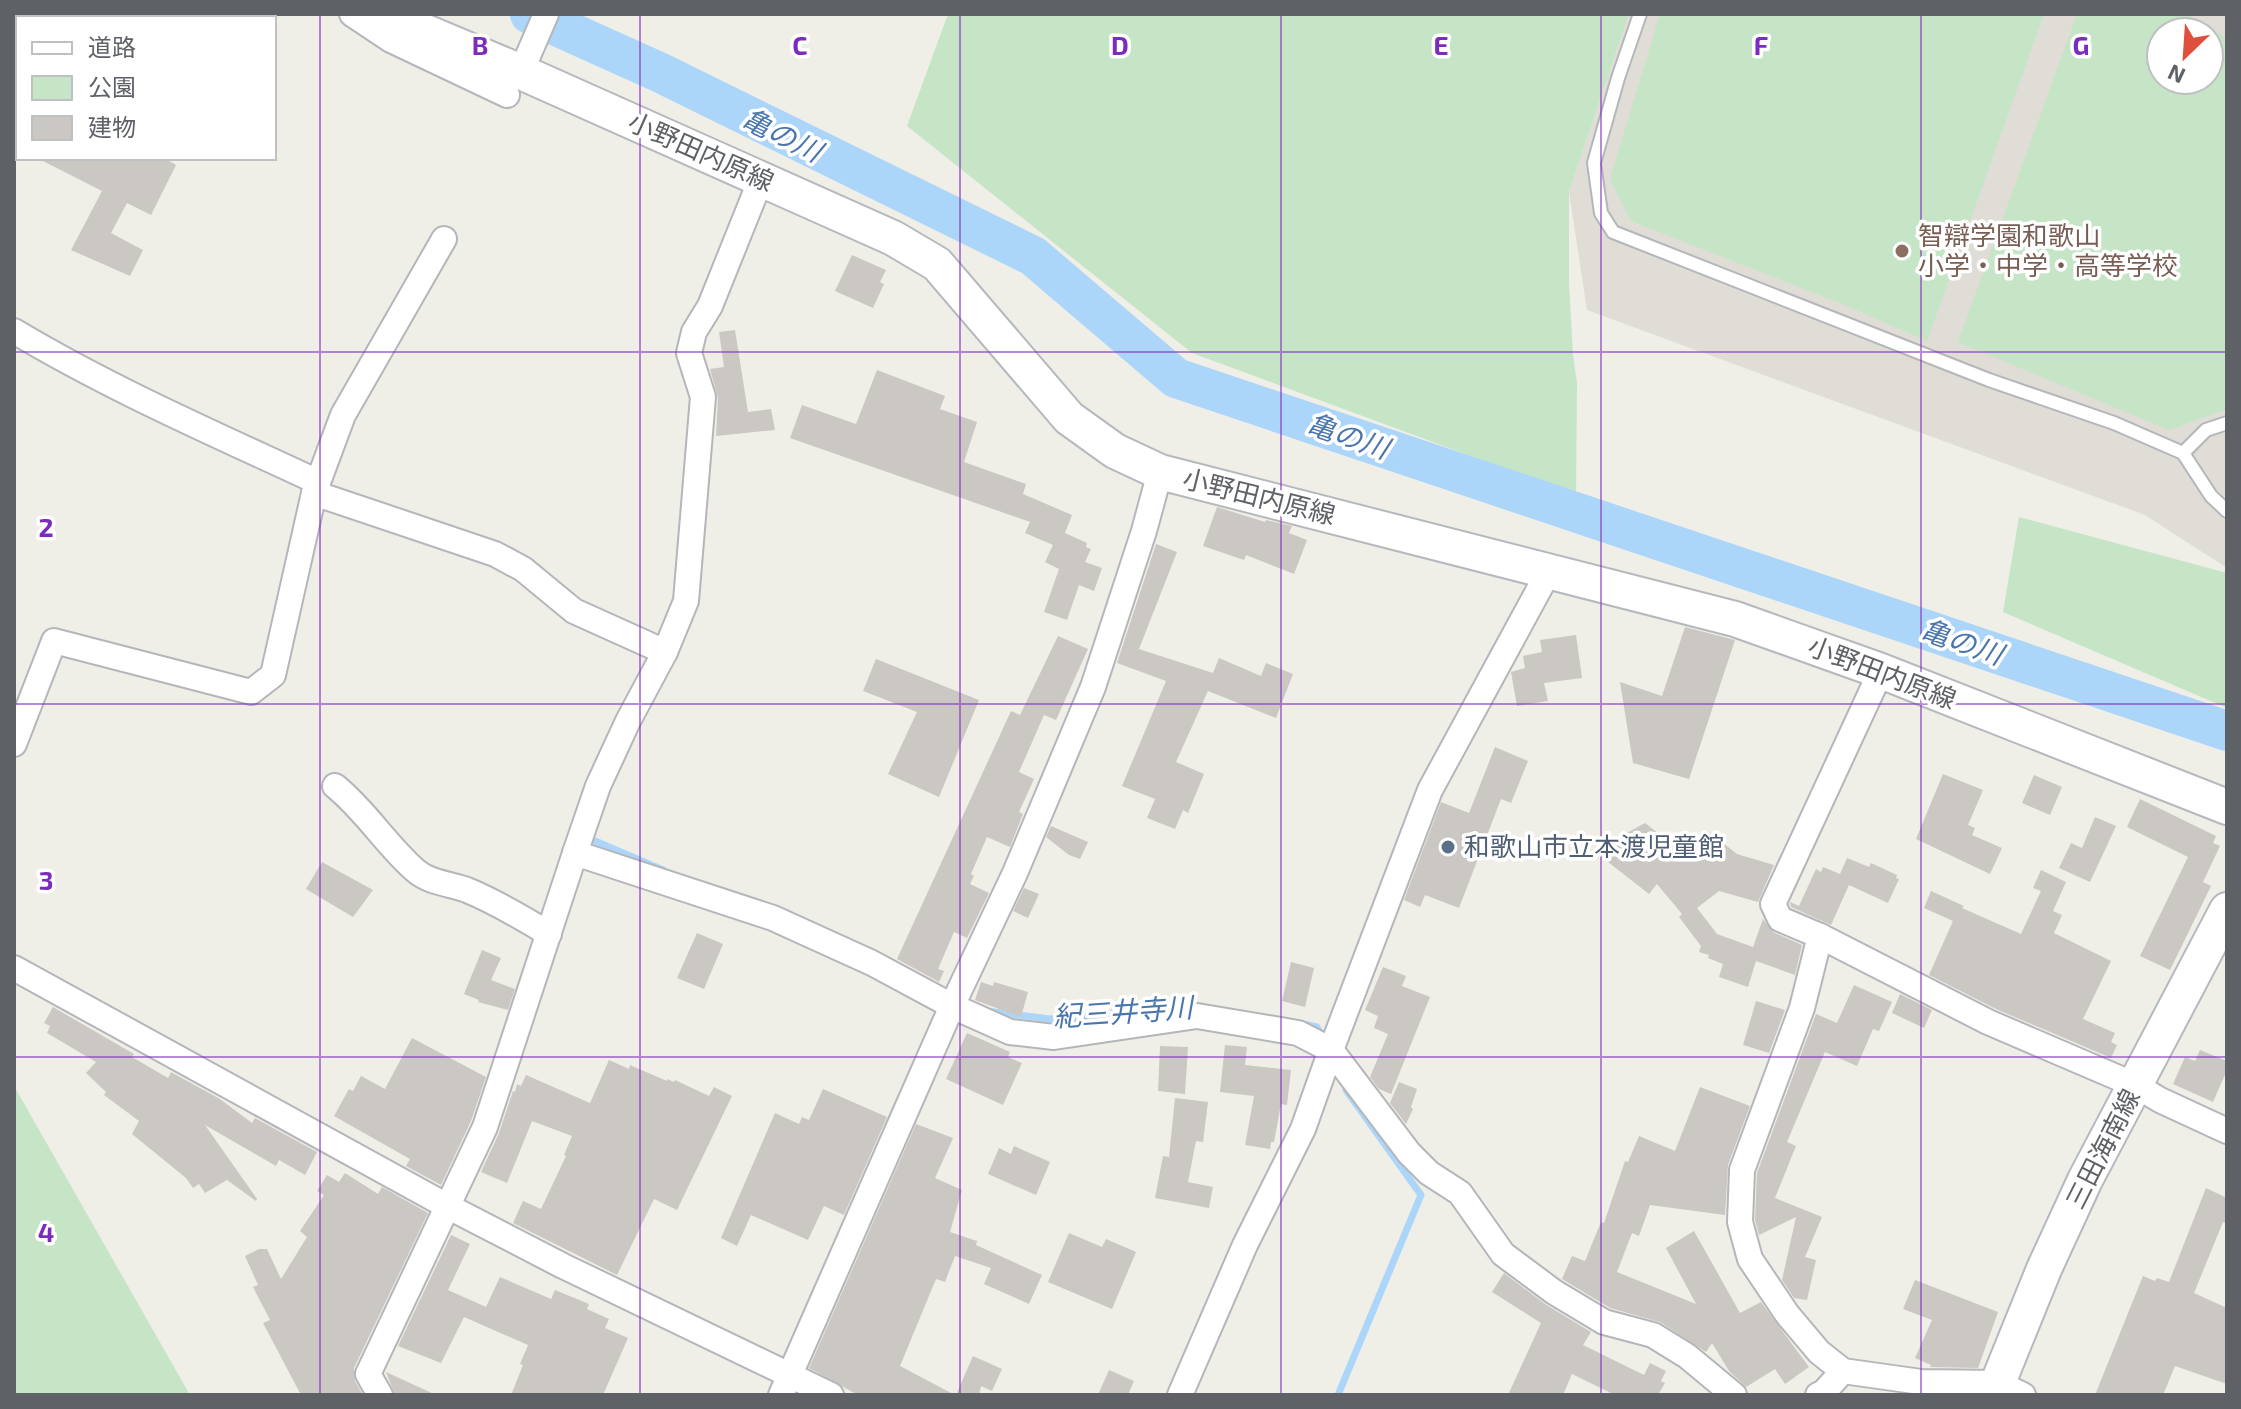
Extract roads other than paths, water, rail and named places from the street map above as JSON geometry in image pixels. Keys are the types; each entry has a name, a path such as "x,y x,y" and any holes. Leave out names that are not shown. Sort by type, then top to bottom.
{"main road":[{"name":"小野田内原線","path":"383,14 893,238 937,264 1069,418 1115,451 1160,472 1735,619 1881,671 2227,807"},
{"name":"三田海南線","path":"2005,1391 2049,1256 2085,1180 2227,910"}],"street":[{"path":"352,14 391,40 518,75 546,14"},
{"path":"380,1395 368,1374 485,1127 598,786 665,652 686,601 703,397 689,353 694,332 710,306 761,179"},
{"path":"14,744 54,641 251,692 273,675 316,487 343,415 444,239"},
{"path":"14,331 64,361 316,487 495,554 523,569 574,611 665,652"},
{"path":"784,1385 952,1006 1015,873 1093,687 1160,472"},
{"path":"1180,1395 1245,1245 1303,1129 1430,790 1549,571"},
{"path":"1881,671 1773,904 1780,919 1820,936 1988,1022 2135,1085 2227,1131"},
{"path":"335,786 357,803 418,873 491,901 549,934"},
{"path":"575,853 773,918 1010,1032 1054,1037 1197,1016 1298,1033 1331,1050 1409,1153 1429,1173 1460,1193 1503,1254 1554,1292 1604,1322 1653,1335 1687,1356 1734,1395"},
{"path":"1820,936 1802,1008 1742,1170 1740,1222 1750,1259 1787,1314 1819,1352 1843,1371 2005,1391"},
{"path":"14,968 447,1206 784,1385 831,1395"},
{"path":"1818,1395 1843,1371"}],"lane":[{"path":"1640,14 1594,163 1601,213 1613,232 1974,374 2114,423 2183,453 2211,496 2227,511"},
{"path":"2183,453 2206,430 2227,423"}],"waterway":[{"name":"亀の川","path":"530,14 661,73 1033,256 1176,378 2227,731"},
{"name":"紀三井寺川","path":"595,841 663,870"},
{"name":"紀三井寺川","path":"986,1011 1050,1019 1185,1006"},
{"name":"紀三井寺川","path":"1303,1024 1317,1027 1323,1039"},
{"name":"紀三井寺川","path":"1338,1395 1421,1195 1346,1090"}],"place":[{"name":"智辯学園和歌山 小学・中学・高等学校","path":"1902,251"},
{"name":"和歌山市立本渡児童館","path":"1448,847"}]}
